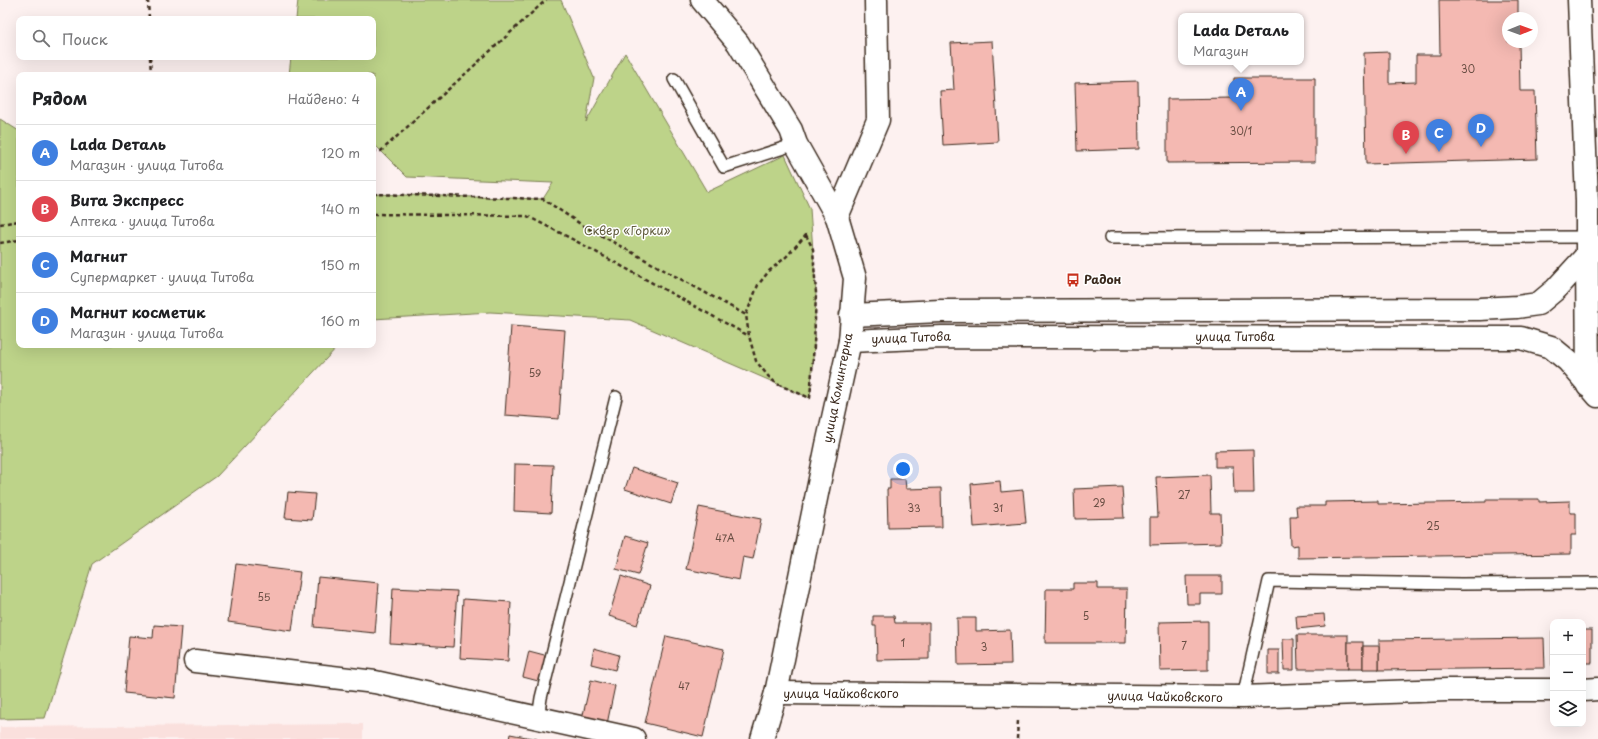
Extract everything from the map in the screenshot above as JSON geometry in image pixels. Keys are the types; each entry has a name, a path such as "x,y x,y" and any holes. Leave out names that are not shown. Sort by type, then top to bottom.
{"street":[{"name":"улица Коминтерна","path":"702,0 738,43 791,130 796,144 837,217 855,278 850,341 826,445 776,693 762,739"},
{"path":"837,217 878,120 876,0"},
{"path":"1579,0 1592,210 1593,391"},
{"name":"улица Титова","path":"851,315 941,311 1480,309 1517,307 1538,304 1556,289 1593,244"},
{"name":"улица Титова","path":"850,341 942,337 1521,338 1551,348 1568,361 1593,391"},
{"path":"195,661 375,682 634,739"},
{"path":"1586,690 1598,689"},
{"name":"улица Чайковского","path":"776,693 1242,697 1447,690 1550,690"}],"lane":[{"path":"674,78 724,167 796,144"},
{"path":"1110,238 1593,244"},
{"path":"538,718 541,698 616,397"},
{"path":"1242,697 1269,581 1461,584 1598,583"}],"path":[{"path":"148,0 148,16"},
{"path":"376,151 381,151 546,0"},
{"path":"150,60 151,72"},
{"path":"376,194 543,199 582,225 746,315"},
{"path":"376,214 527,216 574,240 748,336"},
{"path":"0,224 16,221"},
{"path":"806,234 813,249 816,293 810,398 778,384 768,376 756,361 748,336 746,315 758,285 769,271 786,257 806,234"},
{"path":"0,243 16,240"}],"shaded area":[{"path":"363,724 363,739 0,739 0,727"}],"green space":[{"name":"Сквер «Горки»","path":"298,0 561,0 594,78 586,122 625,53 707,192 785,155 810,209 816,293 810,398 630,320 490,312 376,319 376,194 543,199 553,183 407,177 376,146 376,72 289,72 291,60 376,60 376,16 296,16"},
{"path":"0,119 16,129 16,348 336,348 217,476 92,564 45,718 0,719"}],"building":[{"path":"1439,0 1518,0 1518,12 1502,12 1502,48 1519,48 1520,91 1535,91 1537,159 1366,164 1364,53 1389,52 1389,83 1416,82 1416,55 1440,55"},
{"path":"992,41 998,142 943,145 940,91 954,90 951,43"},
{"path":"1234,78 1315,78 1315,162 1167,163 1167,99 1233,98"},
{"path":"1138,81 1139,149 1077,151 1075,83"},
{"path":"511,326 565,330 559,419 505,415"},
{"path":"1253,450 1254,493 1234,493 1233,467 1215,467 1215,451"},
{"path":"515,464 553,465 551,513 514,511"},
{"path":"632,468 678,483 671,504 625,489"},
{"path":"1210,475 1211,513 1220,513 1221,543 1150,545 1150,517 1158,517 1156,477"},
{"path":"890,479 905,479 906,489 941,488 942,527 888,528 887,489 890,489"},
{"path":"1000,481 1001,492 1023,490 1026,523 974,527 971,484"},
{"path":"1122,487 1124,518 1075,519 1074,489"},
{"path":"288,492 315,494 312,520 285,518"},
{"path":"1486,499 1539,499 1539,502 1570,501 1570,513 1576,513 1576,535 1571,535 1571,554 1298,558 1298,545 1291,546 1290,516 1297,516 1296,506 1325,506 1325,502 1378,501 1378,504 1486,502"},
{"path":"699,507 761,519 753,559 743,557 739,580 686,569"},
{"path":"625,536 648,543 638,575 616,569"},
{"path":"236,564 300,572 292,631 228,622"},
{"path":"621,576 650,586 637,625 609,616"},
{"path":"1186,576 1222,576 1222,594 1200,594 1200,604 1187,604"},
{"path":"318,577 379,583 375,633 314,627"},
{"path":"1073,583 1098,583 1098,589 1127,589 1126,643 1045,643 1046,589 1073,589"},
{"path":"393,588 457,591 453,647 390,643"},
{"path":"463,599 511,602 508,661 460,658"},
{"path":"1324,614 1325,626 1297,629 1296,616"},
{"path":"873,616 894,616 895,623 929,623 929,659 877,660 876,626 873,626"},
{"path":"957,618 976,618 976,631 1010,630 1011,664 958,665"},
{"path":"1208,621 1208,670 1160,671 1159,622"},
{"path":"154,625 181,627 175,698 124,693 129,636 153,638"},
{"path":"1586,630 1592,630 1592,663 1586,663"},
{"path":"1297,635 1348,635 1348,669 1298,669"},
{"path":"666,636 724,649 703,737 645,723"},
{"path":"1544,638 1545,668 1379,670 1379,640"},
{"path":"1283,639 1294,639 1294,670 1284,670"},
{"path":"1348,642 1363,642 1363,669 1348,669"},
{"path":"1363,646 1379,646 1379,669 1363,669"},
{"path":"594,648 619,655 615,670 591,664"},
{"path":"1268,650 1279,650 1279,674 1268,674"},
{"path":"529,651 548,656 542,682 523,677"},
{"path":"591,680 615,686 607,724 582,719"},
{"path":"510,734 537,739 509,739"}],"place":[{"name":"Lada Dеталь","path":"1241,111"},
{"name":"Магнит косметик","path":"1481,147"},
{"name":"Магнит","path":"1439,152"},
{"name":"Вита Экспресс","path":"1406,154"},
{"name":"Радон","path":"1073,280"}]}
